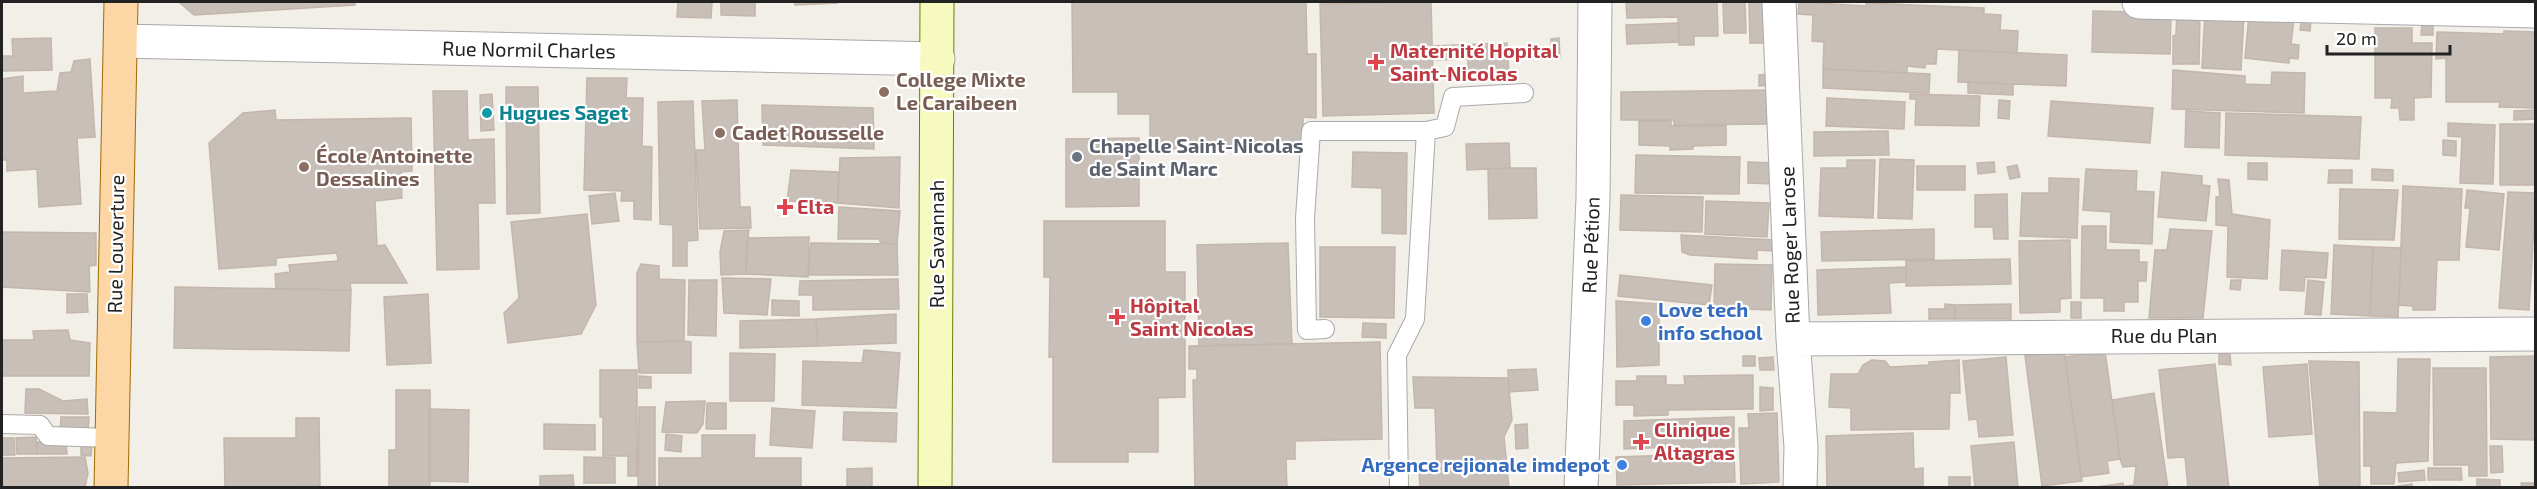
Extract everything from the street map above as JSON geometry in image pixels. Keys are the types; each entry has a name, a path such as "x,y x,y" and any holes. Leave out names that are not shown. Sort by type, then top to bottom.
{"main road":[{"name":"Rue Louverture","path":"111,488 121,2"}],"street":[{"name":"Rue Savannah","path":"935,488 937,2"},
{"name":"Rue Pétion","path":"1581,488 1593,198 1595,2"},
{"name":"Rue Roger Larose","path":"1779,2 1788,170 1793,339 1801,447 1800,488"},
{"path":"2139,2 2535,11"},
{"name":"Rue Normil Charles","path":"121,41 938,59"},
{"name":"Rue du Plan","path":"1793,339 2535,334"}],"lane":[{"path":"1325,329 1307,330 1305,218 1311,131 1426,131 1445,128 1453,97 1524,93"},
{"path":"1399,488 1397,355 1415,319 1426,131"},
{"path":"2,424 40,425 48,436 112,438"}],"building":[{"path":"179,2 355,2 355,5 194,15"},
{"path":"678,2 712,2 711,18 677,17"},
{"path":"721,2 755,2 755,16 721,15"},
{"path":"795,2 836,2 837,3 795,5"},
{"path":"1072,2 1306,2 1307,54 1316,54 1316,118 1303,117 1303,149 1150,149 1150,114 1118,114 1118,92 1073,92"},
{"path":"1431,2 1434,113 1323,116 1320,4"},
{"path":"1626,2 1717,2 1718,36 1694,36 1694,45 1679,45 1678,17 1627,18"},
{"path":"1723,2 1745,2 1746,33 1724,33"},
{"path":"1749,2 1767,2 1768,43 1750,43"},
{"path":"1799,2 1866,6 1866,3 1984,8 1984,14 2001,15 2000,30 2018,31 2017,53 1937,49 1936,64 1925,64 1925,68 1907,66 1907,73 1823,69 1824,42 1812,41 1813,15 1798,14"},
{"path":"2093,11 2171,13 2170,54 2092,52"},
{"path":"2177,11 2200,11 2199,64 2173,64 2173,36 2176,35"},
{"path":"2205,12 2244,14 2241,70 2202,68"},
{"path":"2249,15 2294,19 2291,44 2299,45 2298,59 2289,58 2289,63 2245,58"},
{"path":"2302,19 2311,20 2310,31 2300,30"},
{"path":"1679,23 1679,42 1627,44 1626,25"},
{"path":"2422,23 2433,23 2433,35 2421,35"},
{"path":"2375,28 2412,28 2412,43 2432,43 2431,97 2414,98 2414,120 2400,120 2399,108 2391,108 2392,98 2375,98"},
{"path":"2504,31 2536,32 2536,108 2499,107 2500,102 2446,102 2446,58 2436,59 2437,32 2504,34"},
{"path":"51,38 52,70 2,71 2,56 13,56 12,39"},
{"path":"1559,38 1560,58 1552,59 1551,39"},
{"path":"1507,43 1509,74 1468,75 1468,59 1432,60 1432,46"},
{"path":"1959,50 2067,55 2066,86 1958,82"},
{"path":"90,59 95,137 77,138 81,204 39,207 37,169 7,171 7,160 2,160 2,79 23,76 23,93 57,91 60,73 71,72 74,61"},
{"path":"1823,69 1930,74 1929,93 1823,88"},
{"path":"2173,70 2245,76 2245,84 2271,85 2272,72 2305,73 2304,113 2172,109"},
{"path":"1771,74 1772,85 1759,86 1759,75"},
{"path":"587,78 627,78 626,98 643,98 642,146 652,147 651,220 634,219 634,201 621,201 622,191 584,190"},
{"path":"1968,82 2013,84 2013,95 1968,93"},
{"path":"506,87 538,87 540,213 507,214"},
{"path":"1771,90 1771,124 1674,125 1674,120 1621,120 1621,92"},
{"path":"433,91 467,91 468,140 494,139 495,203 478,203 479,269 437,270"},
{"name":"Hugues Saget","path":"492,94 494,130 481,131 480,95"},
{"path":"1910,94 1980,96 1979,126 1915,125 1916,99 1910,99"},
{"path":"1827,98 1905,102 1904,129 1826,126"},
{"path":"737,100 740,207 750,207 751,228 700,229 696,150 705,150 702,101"},
{"path":"1999,100 2010,101 2009,119 1998,118"},
{"path":"693,101 698,240 687,241 687,266 673,266 673,225 660,224 658,102"},
{"path":"2051,101 2153,108 2150,143 2048,136"},
{"path":"762,105 873,108 874,149 763,145"},
{"path":"275,110 276,120 411,118 412,171 401,172 402,198 375,201 377,246 385,245 407,283 350,283 351,290 276,289 275,274 290,272 289,265 338,261 337,253 276,258 276,265 219,269 209,143 243,113"},
{"path":"2536,110 2536,119 2514,120 2514,111"},
{"path":"2186,111 2220,113 2219,148 2185,147"},
{"path":"2226,113 2361,117 2359,159 2225,155"},
{"path":"1639,121 1671,121 1671,126 1726,126 1726,145 1693,146 1693,149 1670,150 1670,146 1639,145"},
{"path":"2448,123 2495,125 2493,184 2460,183 2462,137 2448,136"},
{"path":"2500,124 2536,124 2536,185 2500,185"},
{"path":"1888,131 1889,155 1814,156 1814,132"},
{"path":"1139,138 1139,206 1066,207 1066,139"},
{"path":"2443,140 2456,141 2456,156 2443,155"},
{"path":"1509,143 1510,168 1467,170 1466,144"},
{"path":"1353,152 1407,153 1406,234 1382,233 1382,188 1352,187"},
{"path":"1636,155 1740,157 1739,194 1635,193"},
{"path":"900,157 899,208 838,203 840,158"},
{"path":"1880,159 1914,160 1912,219 1878,218"},
{"path":"1847,160 1875,160 1873,218 1819,216 1821,168 1847,168"},
{"path":"1748,162 1773,163 1773,184 1748,183"},
{"path":"1994,162 1995,172 1978,174 1977,163"},
{"path":"2248,163 2267,163 2267,180 2248,179"},
{"path":"2017,165 2020,177 2010,179 2007,167"},
{"path":"1917,166 1965,166 1965,190 1917,190"},
{"path":"1536,168 1537,218 1489,219 1488,169"},
{"path":"2086,169 2137,171 2136,191 2154,192 2152,244 2110,242 2111,212 2083,210"},
{"path":"2372,169 2393,170 2393,181 2372,180"},
{"path":"791,170 838,172 838,203 787,201"},
{"path":"2329,170 2352,170 2352,183 2328,183"},
{"path":"2162,172 2202,176 2202,185 2210,186 2206,221 2158,217"},
{"path":"2049,178 2079,179 2077,238 2020,236 2022,193 2049,193"},
{"path":"2218,179 2229,180 2232,214 2270,220 2267,279 2227,277 2228,226 2216,225 2216,197 2220,196"},
{"path":"2403,186 2462,189 2459,260 2437,260 2435,310 2413,310 2413,306 2399,305"},
{"path":"2340,189 2398,190 2394,240 2339,239"},
{"path":"2467,190 2504,194 2499,250 2466,247 2470,208 2465,208"},
{"path":"2508,192 2536,193 2529,310 2499,308"},
{"path":"615,193 619,221 592,224 589,196"},
{"path":"2007,194 2008,239 1994,239 1993,227 1975,227 1975,195"},
{"path":"1621,195 1703,197 1702,232 1620,230"},
{"path":"1706,201 1769,203 1767,237 1705,234"},
{"path":"839,207 900,211 897,244 881,243 879,239 838,239"},
{"path":"587,214 596,305 581,334 508,343 504,313 519,298 511,222"},
{"name":"Hôpital Saint Nicolas","path":"1044,221 1165,221 1165,272 1185,272 1185,397 1158,398 1158,452 1128,452 1128,462 1053,462 1053,357 1049,357 1050,277 1044,277"},
{"path":"2082,226 2106,226 2106,250 2139,250 2139,262 2147,262 2146,281 2138,281 2138,302 2124,302 2124,311 2104,311 2104,298 2081,298"},
{"path":"1934,229 1934,259 1822,261 1821,232"},
{"path":"2170,229 2212,231 2203,318 2149,318 2155,250 2167,250"},
{"path":"749,230 746,274 721,275 720,252 724,231"},
{"path":"2,232 96,233 96,265 89,266 90,292 2,287"},
{"path":"1681,235 1773,240 1772,251 1757,250 1757,259 1690,255 1682,252"},
{"path":"809,237 808,277 746,274 748,238"},
{"path":"2070,240 2071,298 2060,299 2060,312 2020,313 2019,241"},
{"path":"811,243 897,244 898,275 808,275"},
{"path":"1288,243 1292,344 1199,346 1197,245"},
{"path":"2334,245 2373,247 2370,316 2331,314"},
{"path":"1320,247 1395,247 1394,318 1320,317"},
{"path":"2373,247 2401,248 2398,317 2370,316"},
{"path":"2282,250 2328,253 2326,278 2305,277 2304,291 2280,290"},
{"path":"2010,259 2011,284 1906,286 1906,261"},
{"path":"641,264 659,266 659,279 685,280 684,341 637,342 637,273"},
{"path":"1715,264 1772,265 1771,310 1714,308"},
{"path":"1906,267 1906,282 1889,283 1891,313 1818,315 1817,270"},
{"path":"1620,275 1712,285 1709,305 1618,296"},
{"path":"722,278 771,279 767,315 724,313"},
{"path":"898,279 899,309 813,310 813,295 799,295 800,281"},
{"path":"689,280 717,280 716,336 688,335"},
{"path":"2231,280 2241,280 2240,290 2230,289"},
{"path":"2308,280 2324,282 2321,315 2305,314"},
{"path":"175,287 351,290 349,351 174,348"},
{"path":"67,294 87,294 88,312 67,313"},
{"path":"428,294 431,363 387,365 384,297"},
{"path":"772,300 799,301 799,316 772,315"},
{"path":"1616,301 1659,304 1659,365 1617,367"},
{"path":"2071,302 2081,302 2081,318 2071,318"},
{"path":"1945,304 1955,305 1955,319 1929,319 1929,309 1945,309"},
{"path":"2011,304 2011,319 1955,319 1955,305"},
{"path":"896,314 896,343 818,346 816,319"},
{"path":"816,319 818,346 740,348 740,321"},
{"path":"1363,323 1386,324 1386,338 1362,337"},
{"path":"68,330 70,340 90,343 89,376 2,376 2,340 34,340 33,331"},
{"path":"637,342 691,342 691,373 639,373"},
{"path":"1380,342 1382,439 1295,441 1295,459 1286,459 1287,488 1195,488 1193,380 1197,380 1197,369 1189,369 1189,346"},
{"path":"864,350 900,353 896,408 802,405 803,361 862,363"},
{"path":"2064,351 2082,481 2042,486 2025,356"},
{"path":"2105,351 2120,459 2107,461 2109,473 2081,477 2065,357"},
{"path":"730,353 775,354 774,401 730,401"},
{"path":"2219,353 2230,354 2231,365 2219,364"},
{"path":"1743,356 1755,356 1755,366 1743,366"},
{"path":"2536,356 2536,440 2491,439 2490,357"},
{"path":"1773,357 1774,370 1760,370 1759,358"},
{"path":"2006,357 2013,435 1979,437 1977,419 1969,420 1963,361"},
{"path":"2398,359 2430,359 2428,461 2396,463 2394,484 2371,484 2371,466 2364,466 2364,412 2397,413"},
{"path":"1872,360 1885,361 1890,367 1929,365 1929,362 1959,360 1960,393 1950,393 1949,429 1851,430 1851,408 1829,407 1831,374 1858,374 1863,365"},
{"path":"2309,361 2359,362 2360,487 2320,488"},
{"path":"2215,364 2229,488 2188,488 2185,457 2168,458 2159,370"},
{"path":"2307,364 2312,434 2269,437 2263,367"},
{"path":"2433,368 2486,368 2487,476 2469,476 2469,465 2434,465"},
{"path":"1536,369 1538,390 1509,392 1508,370"},
{"path":"600,370 637,370 637,476 628,476 628,456 603,456"},
{"path":"1753,375 1753,409 1668,410 1668,415 1634,416 1634,405 1616,405 1616,381 1637,381 1637,376 1666,376 1666,385 1685,385 1684,376"},
{"path":"639,376 651,377 651,388 639,388"},
{"path":"1413,377 1508,378 1512,420 1504,437 1509,488 1420,488 1419,469 1437,469 1435,408 1415,408"},
{"path":"1760,387 1773,388 1773,410 1760,411"},
{"path":"26,389 39,389 63,401 87,399 88,414 25,413"},
{"path":"396,390 430,390 430,488 389,488 389,450 396,450"},
{"path":"2154,393 2168,488 2127,488 2126,486 2134,485 2136,466 2123,467 2120,459 2112,400"},
{"path":"705,401 703,424 697,433 662,432 666,402"},
{"path":"707,403 726,403 726,429 706,429"},
{"path":"639,407 655,407 655,487 638,486"},
{"path":"772,408 815,411 812,448 770,445"},
{"path":"429,409 469,410 468,482 429,481"},
{"path":"844,412 897,413 896,442 843,440"},
{"path":"1777,413 1779,482 1741,484 1739,428 1749,428 1748,414"},
{"path":"61,417 89,417 88,432 60,432"},
{"path":"1734,417 1734,453 1676,455 1675,447 1624,449 1624,421"},
{"path":"296,418 319,418 320,486 225,488 224,438 296,438"},
{"path":"544,424 595,425 595,450 544,449"},
{"path":"1527,424 1528,448 1516,449 1515,425"},
{"path":"1913,433 1914,469 1923,468 1923,488 1827,488 1826,436"},
{"path":"666,434 682,436 681,452 665,450"},
{"path":"702,435 755,435 754,458 801,458 801,488 659,488 659,458 702,458"},
{"path":"36,437 37,454 17,454 16,438"},
{"path":"2,438 14,438 15,455 2,455"},
{"path":"37,442 66,442 67,454 37,454"},
{"path":"2014,442 2018,488 1975,488 1971,446"},
{"path":"81,444 92,445 91,456 81,455"},
{"path":"2490,446 2502,446 2503,472 2491,473"},
{"path":"1734,453 1735,482 1617,485 1616,457"},
{"path":"85,457 88,473 85,487 2,487 2,458"},
{"path":"584,457 615,458 615,483 584,483"},
{"path":"872,468 872,487 847,487 847,469"},
{"path":"2428,468 2461,468 2462,480 2428,480"},
{"path":"2424,470 2425,480 2399,482 2398,473"},
{"path":"573,475 574,488 540,488 540,476"},
{"path":"1949,477 1970,477 1970,488 1949,488"},
{"path":"2477,479 2500,480 2500,488 2477,488"},
{"path":"2123,483 2124,488 2090,488"},
{"path":"2521,483 2535,483 2535,488 2522,488"},
{"path":"2412,484 2412,488 2398,488 2398,486"}],"place":[{"name":"Maternité Hopital Saint-Nicolas","path":"1376,62"},
{"name":"College Mixte Le Caraibeen","path":"884,92"},
{"name":"Hugues Saget","path":"487,113"},
{"name":"Cadet Rousselle","path":"720,133"},
{"name":"Chapelle Saint-Nicolas de Saint Marc","path":"1077,157"},
{"name":"École Antoinette Dessalines","path":"304,167"},
{"name":"Elta","path":"785,207"},
{"name":"Hôpital Saint Nicolas","path":"1117,317"},
{"name":"Love tech info school","path":"1646,321"},
{"name":"Clinique Altagras","path":"1641,442"},
{"name":"Argence rejionale imdepot","path":"1622,465"}]}
